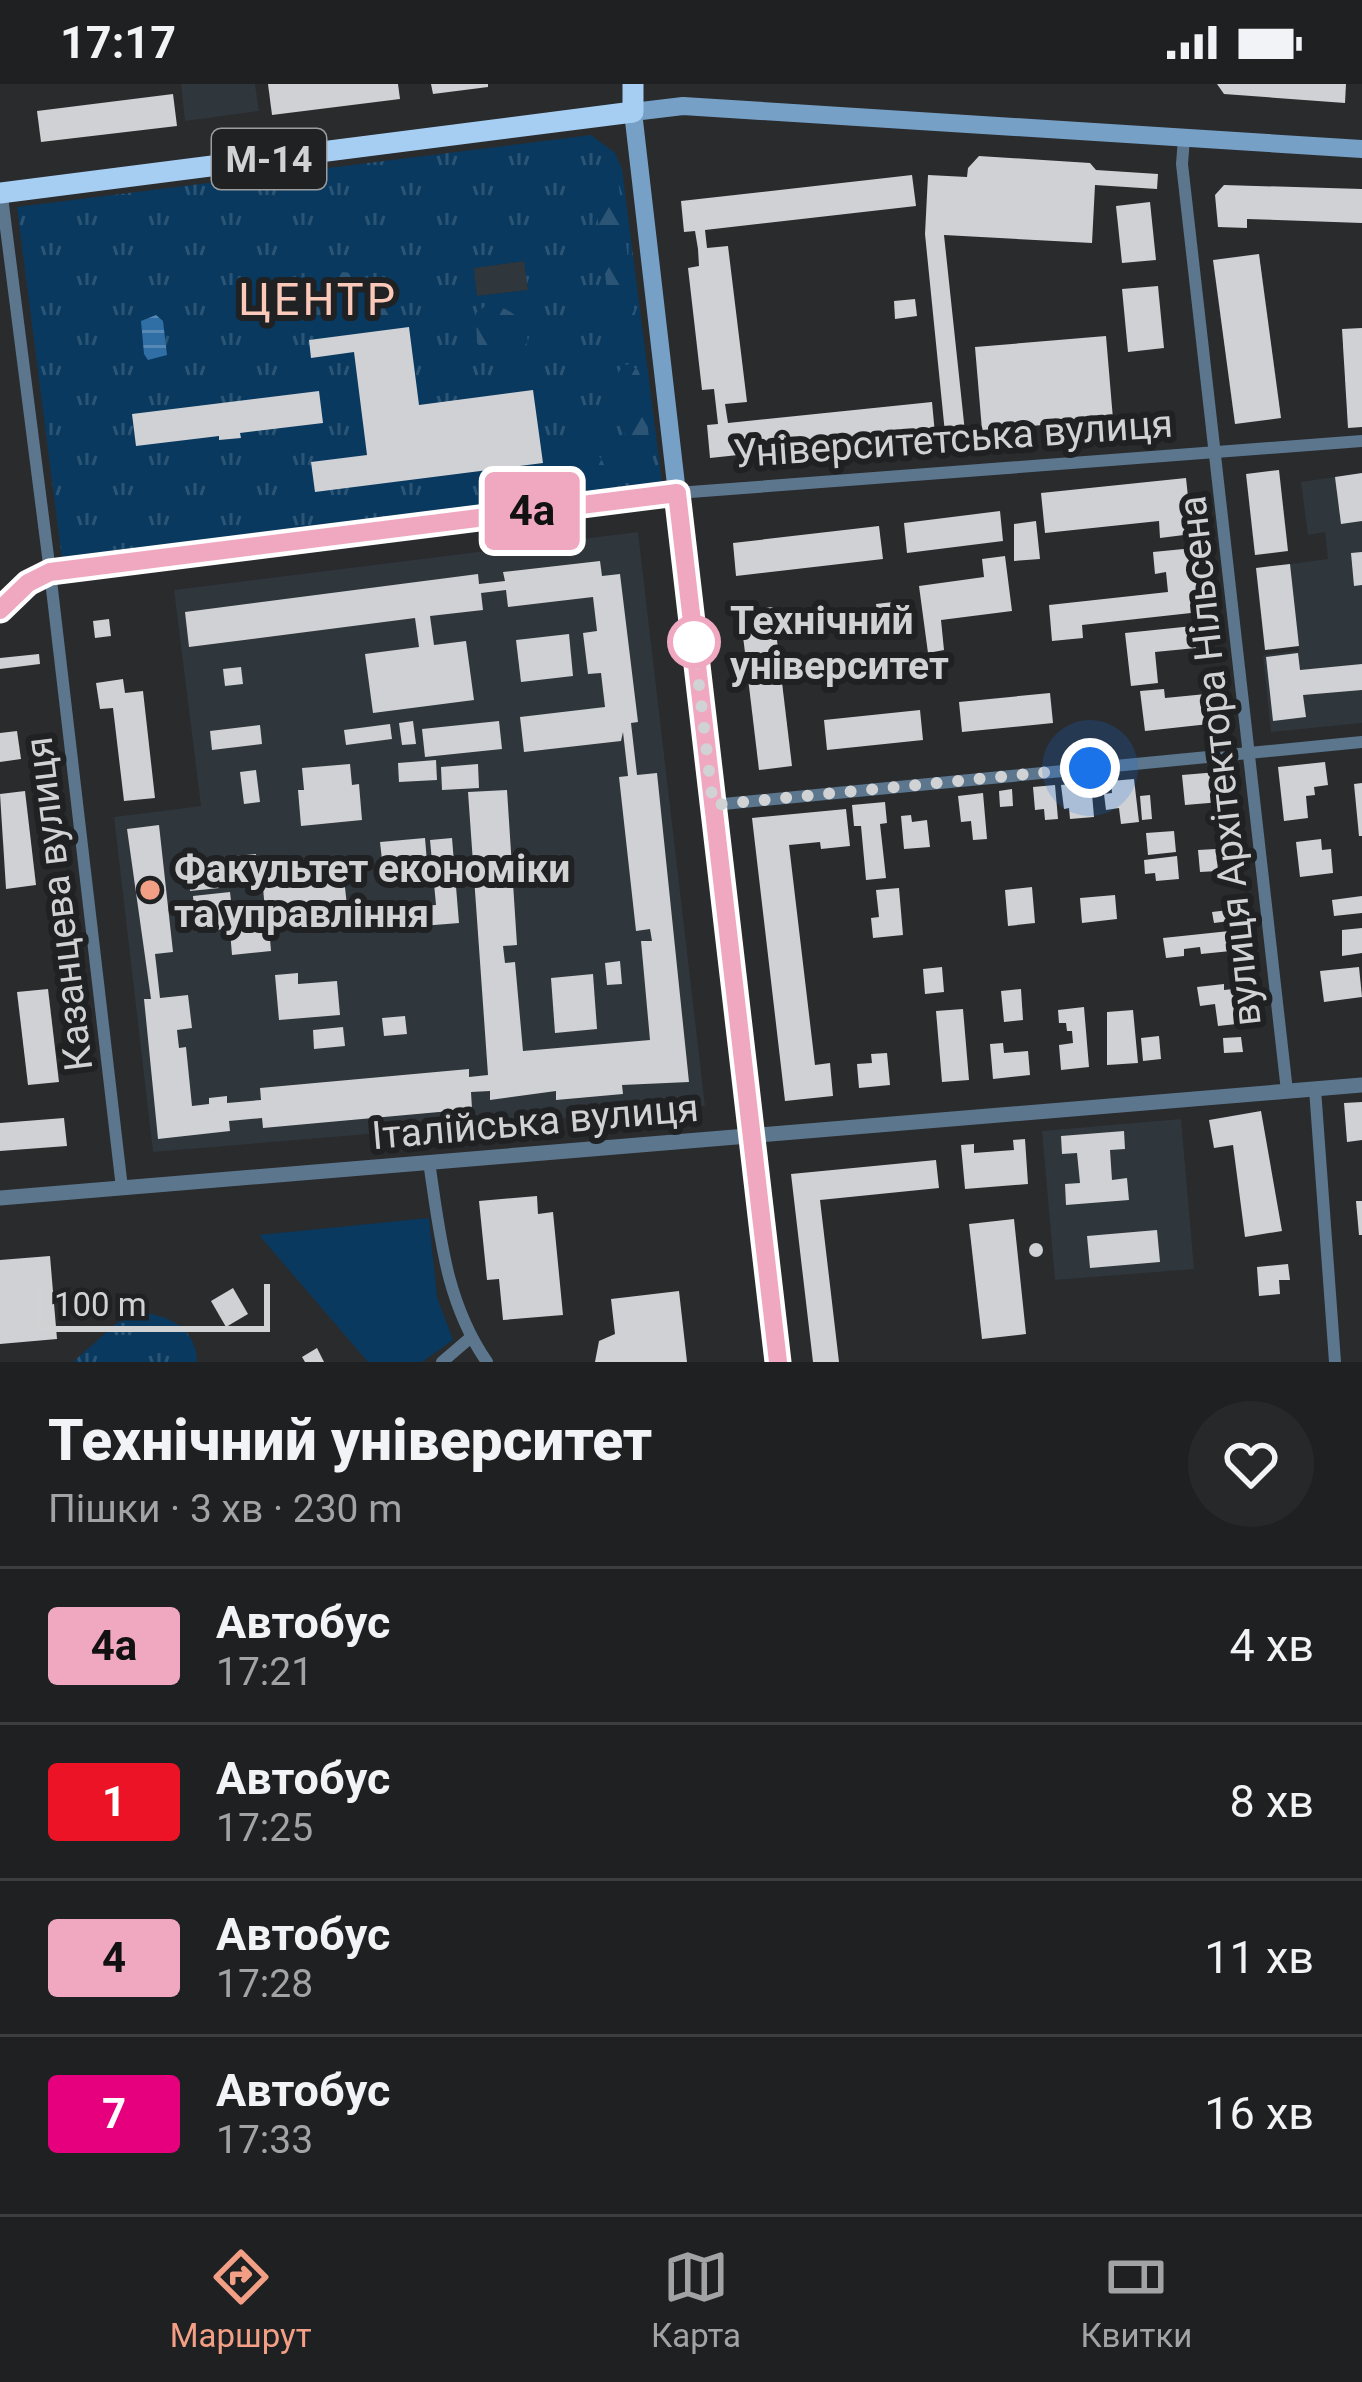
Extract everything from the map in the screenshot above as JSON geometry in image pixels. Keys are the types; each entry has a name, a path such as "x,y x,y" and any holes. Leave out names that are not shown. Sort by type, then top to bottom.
{"highway":[{"path":"633,84 633,112"},
{"name":"М-14","path":"1,193 633,112"}],"main road":[{"path":"677,493 633,112 682,106 1362,149"},
{"name":"Університетська вулиця","path":"50,572 677,493"},
{"path":"0,610 28,583 50,572"}],"street":[{"name":"вулиця Архітектора Нільсена","path":"1184,138 1182,164 1286,1091"},
{"name":"Казанцева вулиця","path":"0,184 122,1188"},
{"name":"Університетська вулиця","path":"677,493 1362,441"},
{"path":"677,493 778,1362"},
{"path":"713,805 1362,742"},
{"name":"Італійська вулиця","path":"0,1198 1362,1085"},
{"path":"1315,1089 1335,1362"},
{"path":"429,1162 447,1279 470,1338 487,1362"},
{"path":"442,1362 470,1338"}],"shaded area":[{"path":"181,84 255,84 259,111 185,121"},
{"path":"525,261 528,290 477,296 473,268"},
{"path":"156,315 163,321 167,355 148,360 141,321"},
{"path":"1362,473 1362,723 1271,732 1263,655 1299,651 1290,564 1328,559 1325,532 1308,535 1301,482"},
{"path":"638,532 705,1106 153,1152 114,817 201,806 174,590"},
{"path":"1181,1119 1194,1269 1055,1280 1042,1131"}],"green space":[{"path":"591,135 615,153 622,169 662,483 62,559 17,207","holes":["524,261 528,290 477,296 474,268"]},
{"path":"613,175 619,187 636,331 622,340 613,334 597,214 607,177"},
{"path":"339,272 376,282 387,295 392,314 312,329 282,325 256,336 249,333 247,293 270,282"},
{"path":"488,304 510,312 524,327 528,342 513,357 491,358 477,343 476,313"},
{"path":"627,364 638,370 642,380 650,446 644,457 633,456 627,445 619,371"},
{"path":"579,444 599,456 605,468 602,474 578,480 570,475 566,460"},
{"path":"429,1218 437,1297 453,1340 422,1362 368,1362 259,1235"},
{"path":"144,1313 181,1327 192,1341 197,1362 73,1362 118,1322"}],"building":[{"path":"268,84 398,84 400,99 272,115"},
{"path":"431,84 488,84 488,87 433,94"},
{"path":"1217,84 1346,84 1345,103 1224,94"},
{"path":"173,94 177,126 41,142 37,111"},
{"path":"979,156 1090,163 1096,170 1158,174 1157,189 1095,185 1092,243 944,235 965,432 945,433 925,234 928,175 967,177"},
{"path":"912,175 916,206 705,230 707,248 728,246 747,402 725,404 728,423 932,402 935,434 710,458 707,425 718,424 714,389 702,390 688,268 699,266 698,249 695,231 684,232 681,201"},
{"path":"1224,185 1362,189 1362,223 1247,219 1247,228 1218,227 1215,195"},
{"path":"1150,202 1156,260 1122,263 1116,206"},
{"path":"1259,254 1281,418 1235,424 1213,260"},
{"path":"1158,286 1164,348 1128,352 1122,289"},
{"path":"915,299 917,316 895,319 894,301"},
{"path":"409,327 419,405 533,390 543,463 315,492 311,462 367,455 354,352 311,358 309,340"},
{"path":"1362,328 1362,427 1348,428 1342,329"},
{"path":"1106,336 1113,419 982,430 975,347"},
{"path":"319,391 323,423 240,433 241,438 219,440 219,436 136,446 132,414"},
{"path":"1279,470 1288,551 1255,555 1246,474"},
{"path":"1362,473 1362,521 1341,524 1335,477"},
{"path":"1186,478 1192,534 1160,538 1159,521 1045,533 1041,493"},
{"path":"1000,511 1003,541 907,553 904,523"},
{"path":"1036,521 1040,559 1014,561 1014,524"},
{"path":"879,526 883,559 736,576 733,543"},
{"path":"1194,548 1200,612 1082,625 1083,638 1052,641 1049,605 1168,592 1166,572 1155,574 1153,552"},
{"path":"1362,552 1362,585 1354,586 1351,553"},
{"path":"1005,556 1012,611 941,620 944,650 928,653 919,586 984,577 982,559"},
{"path":"600,561 602,576 620,574 638,722 631,723 637,775 657,773 689,1082 622,1085 623,1094 556,1100 556,1091 490,1100 490,1091 471,1092 472,1109 263,1128 262,1118 229,1121 230,1131 158,1139 144,999 151,999 127,829 159,825 173,952 155,954 160,998 188,995 192,1028 177,1030 179,1048 186,1047 192,1106 227,1096 227,1103 261,1100 260,1088 469,1069 469,1077 488,1075 468,792 507,790 517,945 503,946 505,963 515,962 523,1051 650,1040 641,941 652,941 650,929 636,931 619,777 628,776 623,732 621,741 524,752 520,717 605,707 601,673 588,674 583,633 597,631 593,597 508,607 506,590 481,593 483,610 430,616 434,645 466,641 474,700 373,713 365,654 419,647 415,618 189,647 185,612 478,574 479,584 505,581 503,572"},
{"path":"1290,564 1299,646 1265,650 1256,568"},
{"path":"902,601 904,617 878,620 876,604"},
{"path":"773,607 792,766 759,770 740,611"},
{"path":"109,619 111,636 95,638 93,621"},
{"path":"1193,626 1196,648 1155,652 1158,683 1131,686 1125,633"},
{"path":"569,634 573,676 521,682 516,640"},
{"path":"1298,653 1300,670 1362,664 1362,690 1303,695 1306,717 1273,721 1266,657"},
{"path":"39,654 40,664 0,669 0,658"},
{"path":"241,667 243,684 225,686 223,669"},
{"path":"123,679 125,693 143,691 155,798 124,801 113,708 100,709 96,683"},
{"path":"1164,689 1165,698 1206,694 1209,724 1145,731 1140,691"},
{"path":"1050,693 1053,723 962,732 959,702"},
{"path":"920,710 923,740 827,750 824,720"},
{"path":"413,721 416,744 402,745 399,723"},
{"path":"499,721 502,749 425,757 422,729"},
{"path":"390,724 392,739 346,745 344,730"},
{"path":"260,725 262,744 212,750 210,731"},
{"path":"17,731 21,759 0,762 0,733"},
{"path":"436,760 437,780 399,782 398,763"},
{"path":"1325,762 1328,785 1314,787 1315,795 1306,796 1308,818 1284,821 1278,767"},
{"path":"350,764 352,785 359,784 362,820 301,826 298,790 304,790 302,768"},
{"path":"478,764 479,788 442,790 441,767"},
{"path":"256,770 260,802 244,804 240,772"},
{"path":"1218,772 1221,802 1185,805 1182,775"},
{"path":"1134,779 1139,822 1121,824 1119,808 1106,810 1104,794 1112,793 1111,781"},
{"path":"1091,782 1094,817 1070,819 1061,785"},
{"path":"1362,783 1362,836 1359,836 1354,784"},
{"path":"1055,785 1058,819 1045,820 1044,809 1035,810 1033,787"},
{"path":"1012,789 1013,806 1000,807 999,791"},
{"path":"25,791 36,885 6,889 0,794"},
{"path":"983,793 987,839 973,840 971,821 961,822 958,796"},
{"path":"1150,795 1152,819 1142,820 1140,796"},
{"path":"885,802 887,823 880,824 886,878 866,880 861,826 854,826 852,805"},
{"path":"846,809 850,846 789,845 815,1065 830,1063 833,1096 785,1101 752,818"},
{"path":"911,815 912,822 927,820 930,847 904,849 901,816"},
{"path":"1174,831 1176,852 1148,855 1146,833"},
{"path":"425,838 428,874 384,878 380,842"},
{"path":"452,838 459,923 422,926 421,906 436,905 430,840"},
{"path":"1321,839 1322,850 1331,849 1333,873 1300,877 1296,842"},
{"path":"1216,849 1218,871 1200,872 1198,850"},
{"path":"256,854 259,884 190,891 187,861"},
{"path":"1177,856 1179,879 1156,881 1155,873 1145,874 1144,860"},
{"path":"343,869 348,915 266,922 262,876"},
{"path":"1032,887 1035,923 1008,926 1005,890"},
{"path":"899,888 903,935 873,938 871,918 879,917 876,890"},
{"path":"230,892 234,928 196,932 193,896"},
{"path":"1115,895 1117,919 1082,923 1080,898"},
{"path":"1362,896 1362,913 1334,916 1332,900"},
{"path":"1237,909 1238,920 1214,923 1212,912"},
{"path":"269,927 271,951 232,955 230,931"},
{"path":"1362,928 1362,953 1342,956 1342,930"},
{"path":"1239,930 1241,950 1201,954 1200,947 1184,949 1184,956 1166,958 1163,938"},
{"path":"620,961 622,984 607,985 605,963"},
{"path":"942,967 944,992 925,994 923,969"},
{"path":"1359,967 1362,997 1324,1002 1320,971"},
{"path":"298,973 298,984 337,981 340,1015 279,1020 275,975"},
{"path":"593,974 597,1029 555,1033 551,978"},
{"path":"1224,984 1224,990 1242,988 1246,1023 1218,1026 1215,1004 1200,1006 1197,987"},
{"path":"48,989 59,1082 28,1085 17,992"},
{"path":"1021,989 1023,1020 1004,1022 1001,991"},
{"path":"1084,1007 1089,1067 1061,1070 1059,1045 1073,1043 1072,1031 1067,1031 1066,1023 1059,1023 1058,1010"},
{"path":"963,1009 969,1080 942,1082 936,1011"},
{"path":"1133,1010 1138,1063 1107,1065 1107,1012"},
{"path":"405,1016 407,1034 384,1036 382,1018"},
{"path":"343,1027 345,1046 314,1049 313,1030"},
{"path":"1159,1036 1161,1059 1143,1061 1141,1038"},
{"path":"1241,1037 1243,1052 1224,1053 1223,1038"},
{"path":"1003,1043 1004,1053 1028,1051 1030,1075 993,1079 990,1044"},
{"path":"887,1053 890,1085 859,1088 857,1064 872,1063 871,1054"},
{"path":"1362,1102 1362,1140 1347,1142 1344,1103"},
{"path":"1261,1111 1282,1231 1245,1237 1233,1145 1214,1148 1209,1120"},
{"path":"64,1118 67,1146 0,1151 0,1123"},
{"path":"1124,1131 1125,1149 1110,1150 1112,1180 1127,1178 1129,1200 1066,1205 1065,1184 1080,1183 1077,1153 1062,1154 1061,1136"},
{"path":"1025,1139 1028,1184 965,1189 961,1145 974,1144 974,1153 1014,1150 1013,1140"},
{"path":"936,1160 939,1188 820,1200 839,1362 813,1362 791,1174"},
{"path":"537,1196 538,1214 553,1212 563,1315 503,1320 499,1279 487,1280 479,1201"},
{"path":"1356,1201 1362,1201 1362,1235 1359,1235"},
{"path":"1014,1219 1026,1334 982,1339 969,1224"},
{"path":"1157,1230 1160,1262 1090,1268 1087,1236"},
{"path":"1036,1243 1043,1250 1036,1257 1029,1250"},
{"path":"50,1256 57,1339 0,1344 0,1260"},
{"path":"1288,1264 1290,1280 1279,1280 1280,1294 1259,1296 1257,1267"},
{"path":"233,1288 248,1314 226,1327 211,1301"},
{"path":"679,1291 687,1362 595,1362 599,1341 615,1334 611,1299"},
{"path":"317,1348 324,1362 305,1362 302,1357"}],"bus line":[{"name":"4а","path":"0,610 28,583 50,572 677,493 778,1362"}],"place":[{"name":"Технічний університет","path":"694,642"},
{"name":"Факультет економіки та управління","path":"150,890"}],"district":[{"name":"ЦЕНТР","path":"318,299"}],"route":[{"path":"694,642 713,805 1090,768"}]}
